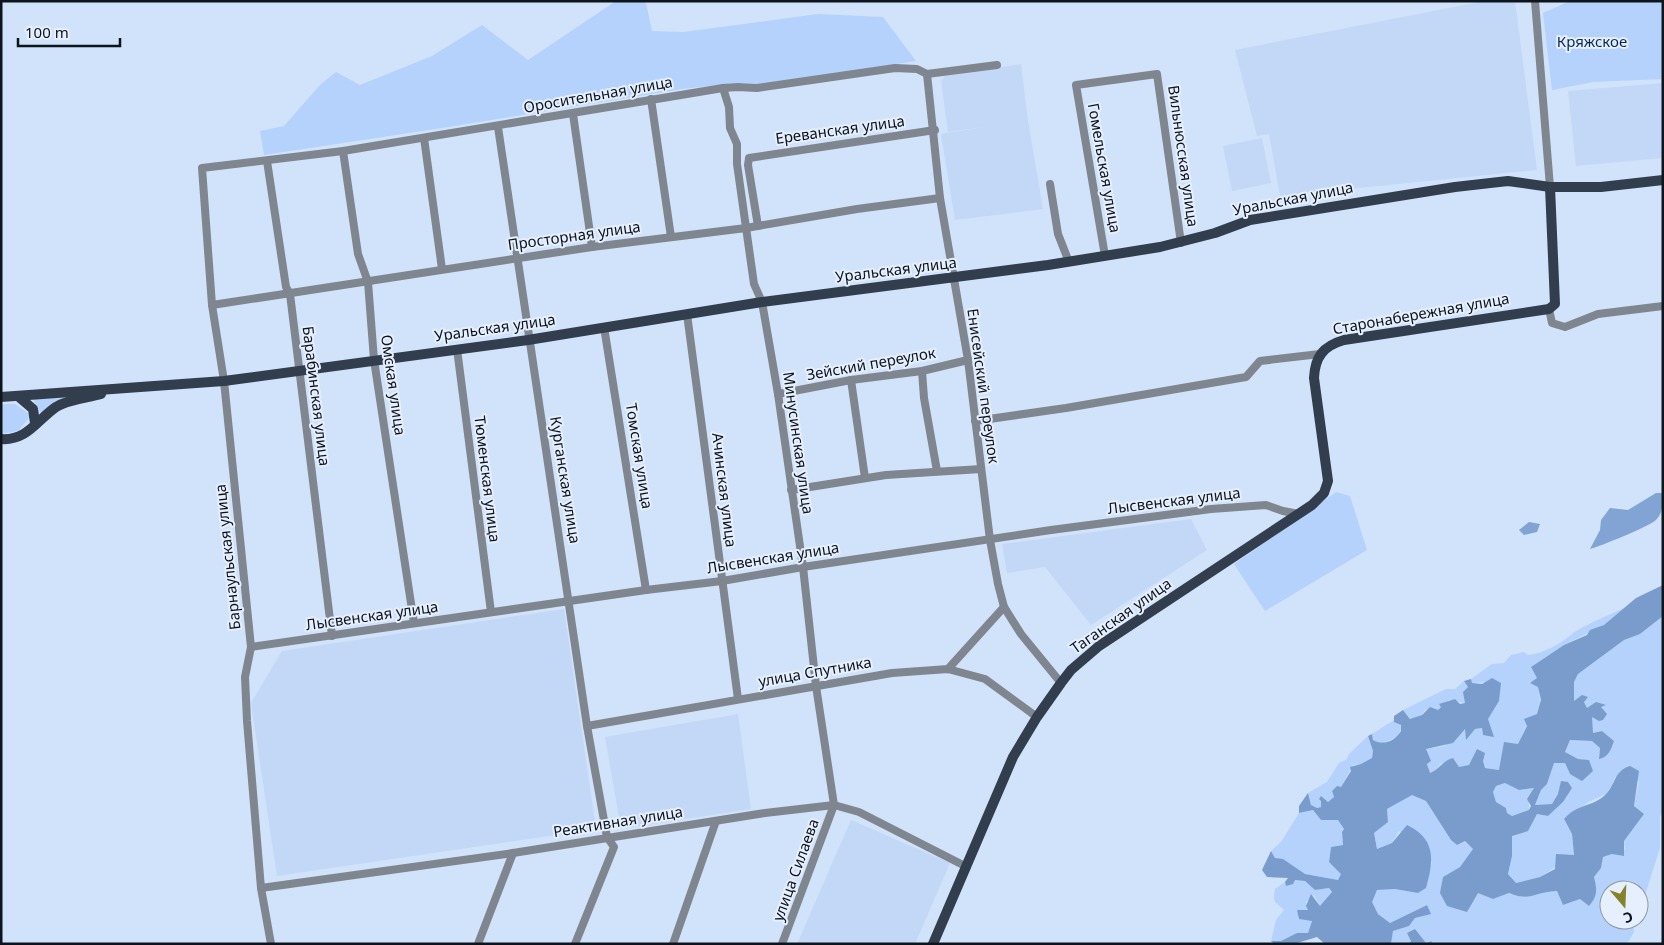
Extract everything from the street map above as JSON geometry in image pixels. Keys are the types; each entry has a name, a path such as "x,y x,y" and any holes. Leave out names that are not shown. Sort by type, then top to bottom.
{"main road":[{"name":"Уральская улица","path":"1,397 224,382 528,340 762,302 1069,262 1181,243 1250,220 1388,196 1508,181 1550,187 1601,187 1663,180"},
{"path":"1549,309 1555,304 1557,298 1550,187"},
{"name":"Старонабережная улица","path":"1320,354 1332,343 1344,340 1549,309"},
{"name":"Таганская улица","path":"934,944 1012,758 1037,717 1071,670 1099,646 1312,505 1324,493 1328,482 1314,378 1315,364 1320,354"},
{"name":"Уральская улица","path":"1,439 22,436 57,406 73,400 129,388"},
{"path":"19,397 33,408 35,423"}],"street":[{"path":"1535,1 1550,187"},
{"name":"Оросительная улица","path":"202,168 343,151 738,86 757,88 895,68 917,69 927,74 998,65"},
{"name":"Енисейский переулок","path":"927,74 935,130 940,198 968,360 990,540 1004,607 1021,634 1061,683"},
{"name":"Вильнюсская улица","path":"1076,85 1157,74 1181,243"},
{"name":"Гомельская улица","path":"1076,85 1105,256"},
{"name":"Минусинская улица","path":"723,88 729,107 730,128 737,144 737,164 754,284 762,302 778,394 803,567 816,686 834,805"},
{"path":"650,99 671,237"},
{"path":"573,114 592,247"},
{"name":"Курганская улица","path":"498,126 528,340 570,601 587,726 607,837 614,847 575,944"},
{"name":"Ереванская улица","path":"758,226 748,165 749,158 935,130"},
{"path":"424,138 442,269"},
{"name":"Омская улица","path":"343,151 358,254 368,282 374,360 414,624"},
{"name":"Барабинская улица","path":"267,161 286,287 290,294 332,636"},
{"name":"Барнаульская улица","path":"202,168 212,305 224,382 251,647 245,677 261,888 271,944"},
{"path":"1050,184 1058,234 1069,262"},
{"name":"Просторная улица","path":"212,305 442,269 592,247 746,228 857,209 940,198"},
{"path":"1549,309 1552,323 1565,327 1598,314 1663,306"},
{"name":"Ачинская улица","path":"687,314 738,699"},
{"name":"Томская улица","path":"604,327 646,590"},
{"name":"Тюменская улица","path":"457,349 491,612"},
{"name":"Старонабережная улица","path":"975,421 1066,408 1246,377 1260,361 1320,354"},
{"name":"Зейский переулок","path":"778,394 851,380 922,371 968,360"},
{"path":"922,371 924,398 937,471"},
{"path":"851,380 865,478"},
{"path":"791,490 865,478 981,469"},
{"name":"Лысвенская улица","path":"251,647 646,590 722,581 803,567 990,540 1254,505 1266,505 1298,514"},
{"path":"948,669 1004,607"},
{"name":"улица Спутника","path":"587,726 892,673 948,669 985,679 1037,717"},
{"name":"Реактивная улица","path":"261,888 834,805 859,812 967,867"},
{"name":"улица Силаева","path":"782,944 834,805"},
{"path":"673,944 716,821"},
{"path":"478,944 513,853"}],"shaded area":[{"path":"1484,1 1515,1 1537,170 1280,196 1269,134 1257,136 1235,50"},
{"path":"1021,64 1028,121 1043,209 955,220 941,134 984,127 948,132 941,81 945,76"},
{"path":"1663,83 1663,158 1576,166 1568,91"},
{"path":"1262,138 1271,183 1232,191 1223,146"},
{"path":"1656,493 1663,493 1663,504 1656,520 1635,531 1590,549 1600,530 1601,520 1610,508 1628,510"},
{"path":"1191,519 1207,550 1091,625 1045,567 1007,573 1002,544"},
{"path":"1529,522 1540,524 1537,532 1524,535 1519,530"},
{"path":"1663,585 1663,616 1640,634 1624,640 1578,674 1574,682 1574,701 1582,695 1588,697 1584,702 1587,708 1596,702 1606,705 1601,707 1607,714 1603,720 1599,721 1592,717 1593,733 1602,731 1614,741 1611,750 1607,755 1599,759 1600,748 1592,741 1570,740 1565,752 1578,759 1589,760 1593,771 1582,781 1570,774 1565,763 1554,763 1547,784 1541,790 1535,805 1552,804 1558,794 1561,781 1568,782 1572,788 1563,802 1548,816 1537,814 1528,831 1512,836 1512,856 1508,874 1516,883 1540,877 1555,869 1556,854 1574,855 1572,834 1564,819 1579,808 1604,796 1611,788 1617,775 1624,768 1630,766 1639,771 1634,806 1644,814 1624,841 1624,856 1612,854 1603,857 1601,868 1594,877 1595,896 1589,906 1580,899 1563,905 1557,891 1528,897 1509,893 1493,899 1478,893 1467,912 1447,906 1440,893 1443,877 1460,867 1473,849 1465,841 1457,845 1451,840 1426,801 1412,795 1387,809 1388,822 1374,833 1377,849 1392,843 1407,825 1423,837 1428,844 1431,859 1426,888 1418,893 1395,889 1377,890 1372,902 1378,914 1390,923 1427,905 1431,914 1415,918 1409,926 1393,931 1391,944 1325,944 1317,937 1294,944 1274,944 1271,941 1281,941 1297,933 1308,933 1312,921 1299,919 1297,910 1308,910 1306,906 1311,894 1320,906 1332,892 1329,888 1315,890 1305,881 1295,880 1293,884 1286,886 1285,882 1288,878 1267,877 1262,870 1271,851 1275,858 1283,859 1305,874 1338,880 1341,874 1329,862 1331,847 1343,845 1342,832 1344,829 1338,820 1321,820 1313,810 1299,813 1299,806 1308,793 1311,805 1317,808 1321,807 1319,799 1321,796 1328,802 1334,797 1332,791 1337,786 1341,787 1351,771 1350,767 1372,758 1373,751 1368,736 1372,734 1373,740 1381,743 1389,741 1401,731 1401,725 1394,722 1394,716 1403,710 1410,719 1422,715 1430,707 1438,710 1441,707 1439,704 1455,699 1460,704 1465,703 1463,692 1468,687 1464,681 1471,679 1472,683 1482,684 1492,678 1501,683 1499,701 1488,719 1494,737 1483,735 1482,728 1475,729 1466,740 1465,729 1453,743 1426,749 1431,761 1427,764 1430,773 1453,758 1459,767 1469,765 1477,749 1485,753 1483,761 1485,768 1499,770 1504,742 1518,744 1527,726 1524,719 1537,714 1541,700 1538,687 1530,683 1537,678 1531,667 1564,645 1587,635 1590,630 1604,625 1636,598","holes":["1505,783 1519,790 1534,788 1527,799 1531,806 1529,810 1512,816 1507,813 1506,808 1496,802 1493,792 1496,786"]},
{"path":"564,609 596,829 277,876 251,703 282,651"},
{"path":"738,714 751,809 621,829 605,737"},
{"path":"851,820 950,863 915,944 797,944"},
{"path":"1415,929 1426,943 1432,941 1431,944 1409,944 1411,941 1407,933"}],"green space":[{"path":"616,1 643,1 646,3 652,31 684,32 818,14 883,17 916,61 767,84 737,83 682,89 264,155 260,131 284,126 320,85 336,72 360,85 432,56 482,25 528,60"},
{"name":"Кряжское","path":"1570,1 1663,1 1663,79 1593,82 1552,90 1543,13"},
{"path":"66,396 42,415 33,399"},
{"path":"15,404 28,413 29,418 18,431 1,434 1,405"},
{"path":"1336,492 1350,496 1367,550 1265,611 1234,564"},
{"path":"1625,608 1604,625 1564,645 1531,667 1537,678 1541,707 1537,714 1530,717 1518,745 1511,743 1508,747 1499,770 1485,768 1477,749 1469,766 1459,767 1453,758 1439,765 1437,771 1429,773 1426,749 1445,746 1465,729 1466,739 1475,729 1482,728 1483,735 1489,726 1488,719 1499,701 1488,682 1472,683 1471,679 1492,664 1504,663 1511,655 1524,652 1528,655 1534,654 1557,645 1583,628"},
{"path":"1663,616 1663,810 1660,817 1660,848 1649,883 1649,880 1599,880 1599,930 1634,930 1627,944 1431,944 1432,941 1426,943 1411,941 1409,944 1391,944 1393,931 1409,926 1415,918 1430,914 1427,905 1390,923 1378,914 1371,902 1377,890 1395,889 1418,893 1426,888 1432,862 1399,831 1392,843 1377,849 1374,833 1388,822 1387,809 1412,794 1426,801 1451,840 1457,845 1465,841 1473,849 1460,867 1443,877 1493,899 1509,893 1528,897 1557,891 1563,905 1580,899 1589,906 1595,896 1594,877 1601,868 1603,857 1625,850 1624,841 1644,814 1634,806 1639,781 1615,777 1607,793 1581,807 1564,820 1572,834 1574,855 1540,877 1516,883 1508,874 1512,856 1512,836 1533,821 1537,814 1548,816 1563,802 1558,794 1552,804 1535,805 1541,790 1547,784 1554,763 1565,763 1570,774 1589,760 1578,759 1565,752 1570,740 1592,741 1600,748 1599,758 1614,741 1602,731 1593,733 1591,717 1600,707 1605,706 1587,708 1584,702 1574,702 1574,682 1578,674 1624,640 1640,634"},
{"path":"1464,681 1468,687 1466,703 1449,700 1438,710 1425,710 1413,719 1403,710 1446,689 1455,689"},
{"path":"1394,720 1402,727 1398,736 1384,743 1374,741 1372,734"},
{"path":"1368,736 1373,751 1372,758 1361,764 1353,765 1341,787 1332,791 1334,797 1328,802 1321,796 1321,807 1317,808 1311,805 1308,793 1327,782 1339,763 1346,760 1349,754"},
{"path":"1505,783 1519,790 1534,788 1529,801 1529,810 1512,816 1507,813 1506,808 1496,802 1493,792 1496,786"},
{"path":"1313,810 1321,820 1338,820 1344,829 1342,832 1343,845 1331,847 1329,862 1342,874 1338,880 1305,874 1275,858 1271,851 1281,842 1299,813"},
{"path":"1295,880 1305,881 1315,890 1329,888 1332,893 1320,906 1314,895 1306,902 1308,910 1299,919 1312,920 1308,933 1297,933 1281,941 1271,941 1276,920 1284,910 1274,900 1275,889 1285,882 1286,886"}]}
